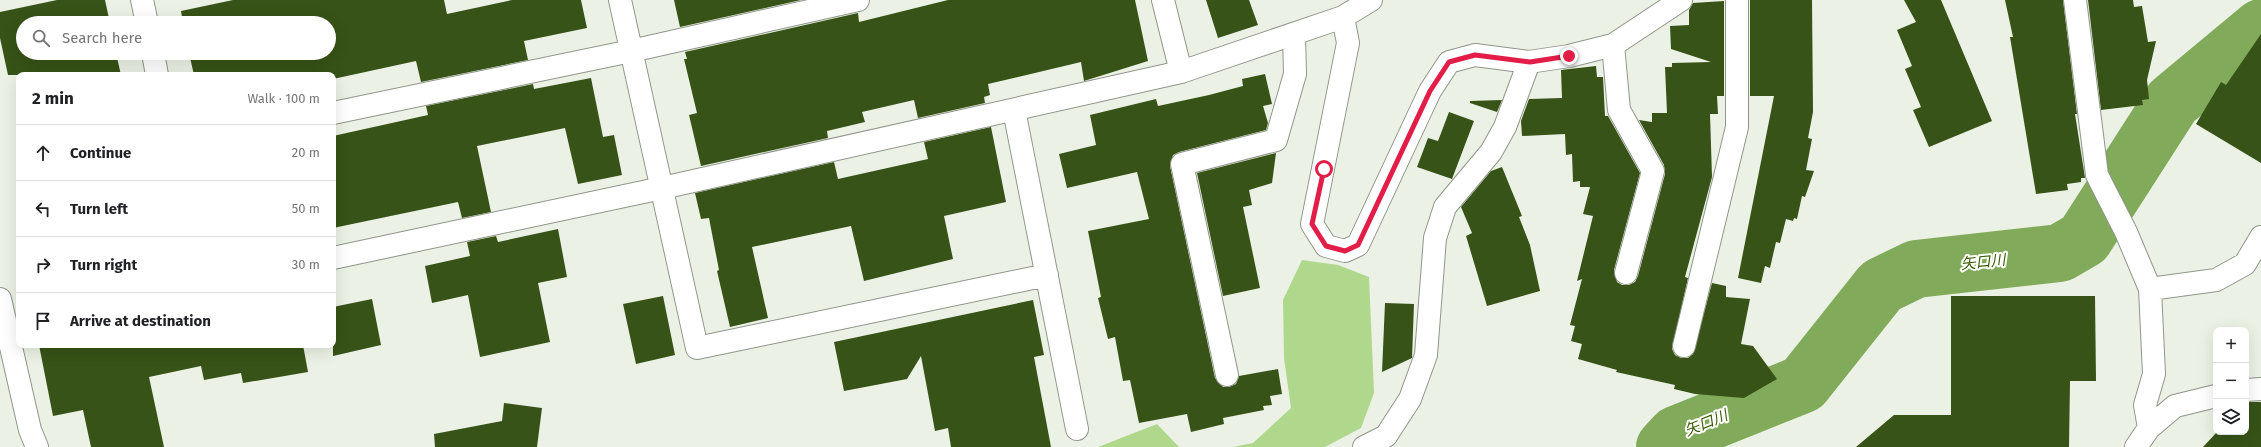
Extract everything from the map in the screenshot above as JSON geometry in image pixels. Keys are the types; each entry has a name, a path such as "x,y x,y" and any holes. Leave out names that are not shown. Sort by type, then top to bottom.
{"street":[{"path":"142,0 145,16"},
{"path":"620,0 697,348 1048,275"},
{"path":"336,112 631,51 858,0"},
{"path":"1163,0 1181,72"},
{"path":"336,257 662,188 1181,72 1343,18 1371,0"},
{"path":"1343,18 1348,43 1312,224 1326,246 1345,251 1358,245 1430,91 1449,62 1475,55 1530,62 1569,56 1613,45 1680,0"},
{"path":"1684,346 1737,127 1737,0"},
{"path":"2075,0 2097,175 2126,232 2150,288 2154,374 2145,405 2149,428"},
{"path":"1227,374 1182,164 1276,140 1294,74 1294,34"},
{"path":"1613,45 1619,110 1653,171 1626,274"},
{"path":"154,60 156,72"},
{"path":"1364,447 1386,436 1410,399 1426,355 1435,238 1445,207 1491,152 1505,127 1530,62"},
{"path":"1014,110 1048,275 1077,429"},
{"path":"2150,288 2216,280 2245,264 2261,237"},
{"path":"0,299 30,430 37,447"},
{"path":"2249,390 2261,389"},
{"path":"2136,447 2149,428 2175,406 2213,397"}],"green space":[{"path":"1302,260 1338,265 1369,277 1374,393 1361,428 1325,447 1233,447 1253,443 1291,408 1284,358 1283,300"},
{"path":"1157,424 1179,447 1098,447"}],"building":[{"path":"57,0 105,0 108,16 16,16 16,60 118,60 120,72 16,72 16,75 8,75 0,38 0,12"},
{"path":"233,0 444,0 447,14 512,0 581,0 587,28 524,41 528,60 421,82 416,61 336,78 336,72 193,72 191,60 336,60 336,16 182,16 181,11"},
{"path":"674,0 801,0 680,27"},
{"path":"948,0 1135,0 1148,61 1084,81 1081,62 988,84 990,95 984,97 985,103 918,118 914,100 862,112 865,122 827,131 828,138 701,166 689,115 697,113 684,59 687,59 685,52 858,13 859,22"},
{"path":"1206,0 1249,0 1258,25 1218,38"},
{"path":"1750,0 1812,0 1813,112 1808,138 1812,139 1806,170 1814,171 1805,197 1802,196 1797,219 1794,218 1793,221 1786,219 1780,243 1776,242 1770,268 1765,266 1761,283 1738,278 1774,96 1750,96"},
{"path":"1904,0 1941,0 1992,121 1929,147 1913,110 1921,107 1905,69 1912,66 1897,30 1916,22"},
{"path":"2005,0 2063,0 2077,114 2075,114 2085,178 2081,178 2081,182 2067,184 2068,190 2036,194 2010,37 2013,37"},
{"path":"2088,0 2133,0 2134,7 2142,6 2148,42 2156,41 2147,80 2149,99 2142,100 2143,105 2101,110"},
{"path":"1724,1 1724,96 1717,96 1718,114 1710,114 1712,177 1685,277 1688,278 1672,349 1675,355 1681,358 1688,358 1693,354 1712,283 1726,286 1726,297 1750,299 1741,344 1753,346 1777,379 1744,398 1695,394 1674,389 1675,385 1616,372 1617,370 1578,359 1582,344 1571,341 1575,326 1570,325 1582,279 1577,281 1593,216 1583,214 1590,187 1580,187 1580,181 1573,182 1572,154 1566,155 1565,134 1522,136 1521,121 1529,99 1562,98 1561,70 1596,66 1597,77 1603,77 1605,116 1608,116 1640,173 1614,270 1617,282 1622,285 1629,285 1635,282 1638,276 1665,174 1664,165 1639,120 1652,122 1652,113 1667,113 1665,67 1672,67 1672,63 1711,62 1671,49 1670,26 1689,25 1689,10 1693,3"},
{"path":"2261,34 2261,163 2196,124 2221,82 2226,85"},
{"path":"1265,74 1272,104 1263,106 1268,123 1266,130 1179,152 1173,155 1170,166 1215,378 1223,387 1229,387 1236,384 1239,376 1278,369 1282,394 1270,396 1272,405 1263,406 1264,410 1223,418 1224,424 1191,432 1187,414 1139,423 1130,380 1123,381 1115,337 1108,339 1098,298 1101,297 1088,231 1149,219 1137,172 1067,188 1059,154 1096,145 1090,115 1156,99 1158,106 1209,95 1243,86 1242,79"},
{"path":"591,78 603,137 614,135 622,175 578,184 565,128 477,146 491,212 462,218 458,202 336,227 336,135 428,115 426,106 533,84 534,89"},
{"path":"1502,100 1497,112 1470,103 1470,101"},
{"path":"1449,112 1474,121 1452,179 1417,167 1428,138 1438,141"},
{"path":"991,127 1006,202 944,216 953,259 864,281 851,226 752,247 768,318 730,327 717,271 719,270 709,218 701,219 695,193 834,162 838,179 928,159 924,142"},
{"path":"1276,153 1272,183 1249,190 1252,205 1243,207 1260,288 1223,296 1197,173"},
{"path":"1502,167 1522,216 1519,217 1530,245 1540,291 1487,306 1466,236 1472,233 1461,207 1491,171"},
{"path":"558,229 567,277 538,283 550,342 480,357 468,295 432,303 425,266 470,256 467,242 496,236 498,242"},
{"path":"663,296 675,355 636,364 623,304"},
{"path":"1951,296 2095,296 2096,381 2070,381 2069,447 1856,447 1894,415 1951,415"},
{"path":"372,299 381,345 333,356 333,348 336,348 336,306"},
{"path":"1033,300 1044,355 1034,357 1051,447 951,447 948,428 935,431 921,356 907,379 844,391 834,342"},
{"path":"1385,303 1414,304 1412,358 1382,372"},
{"path":"40,348 304,348 308,372 243,383 241,373 204,380 201,366 149,377 164,447 91,447 83,410 53,416"},
{"path":"2249,402 2261,402 2261,447 2203,447 2214,435 2249,435"},
{"path":"504,403 542,408 537,447 435,447 434,434 502,421"}],"waterway":[{"name":"矢口川","path":"1665,447 1676,435 1803,384 1881,286 1916,269 2060,253 2084,239 2172,102 2261,28"}],"route":[{"path":"1324,169 1312,224 1326,246 1345,251 1358,245 1430,91 1449,62 1475,55 1530,62 1569,56"}]}
